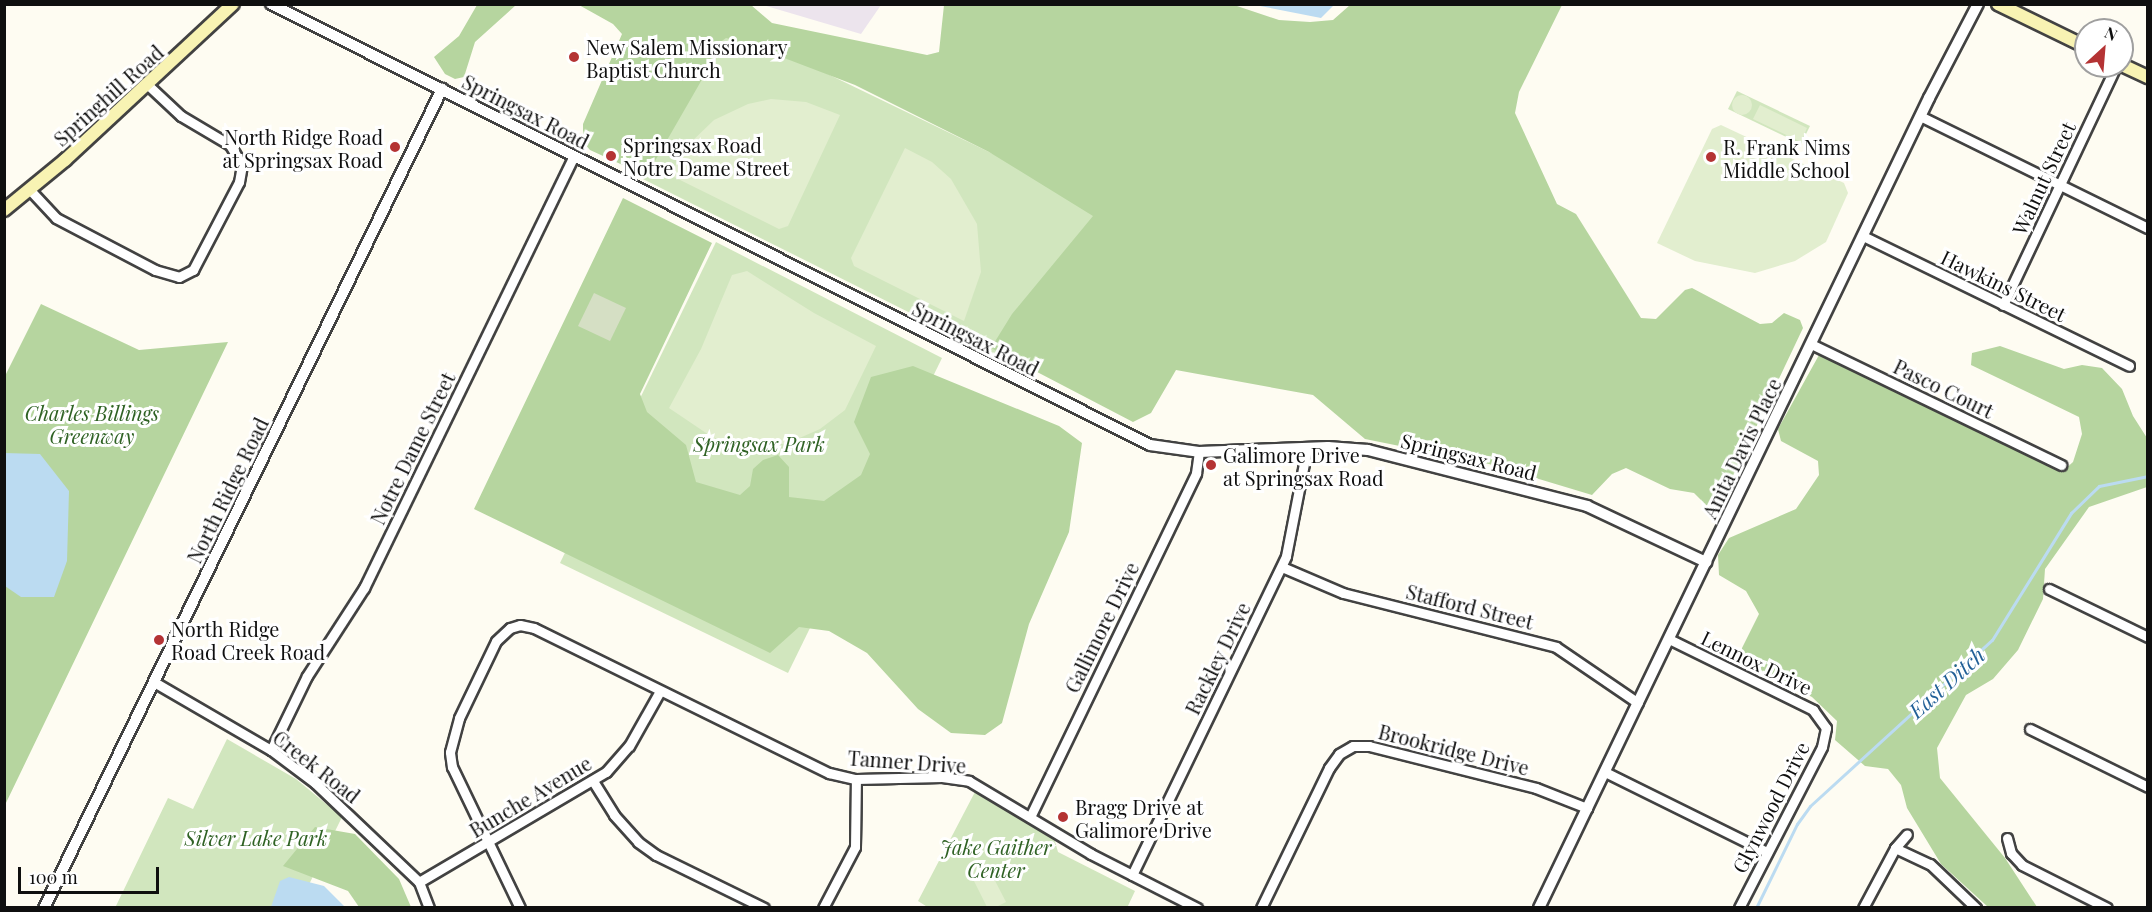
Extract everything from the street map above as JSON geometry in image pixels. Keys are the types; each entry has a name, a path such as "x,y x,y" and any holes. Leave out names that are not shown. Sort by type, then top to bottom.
{"main road":[{"name":"Springhill Road","path":"4,210 30,190 148,86 233,4"},
{"path":"1998,4 2074,41"},
{"path":"2134,71 2148,77"}],"street":[{"name":"Springsax Road","path":"271,4 1122,433 1165,449 1199,452 1307,448 1368,450 1544,493 1616,518 1706,562"},
{"name":"Anita Davis Place","path":"1539,908 1920,116 1978,4"},
{"name":"Walnut Street","path":"2003,304 2110,78"},
{"path":"30,190 46,210 71,228 155,270 179,277 193,270 239,182 242,165 230,145 181,116 148,86"},
{"name":"North Ridge Road","path":"44,908 442,89"},
{"path":"1920,116 2148,228"},
{"name":"Notre Dame Street","path":"271,750 307,676 364,588 574,156"},
{"name":"Hawkins Street","path":"1863,236 2129,366"},
{"name":"Pasco Court","path":"1811,344 2061,465"},
{"name":"Rackley Drive","path":"1132,875 1282,567 1307,448"},
{"name":"Gallimore Drive","path":"1030,816 1196,473 1199,452"},
{"name":"Stafford Street","path":"1282,567 1343,592 1556,647 1638,703"},
{"path":"2049,589 2148,637"},
{"name":"Tanner Drive","path":"488,842 452,767 450,752 453,732 496,641 510,628 534,628 820,769 855,779 942,777 969,781 1132,875 1197,908"},
{"name":"Lennox Drive","path":"1669,639 1813,710 1824,722"},
{"name":"Creek Road","path":"154,682 271,750 315,783 419,882 429,908"},
{"name":"Bunche Avenue","path":"419,882 592,781 630,746 660,691"},
{"name":"Glynwood Drive","path":"1739,908 1825,740 1824,722"},
{"path":"2030,729 2148,787"},
{"name":"Brookridge Drive","path":"1261,908 1329,768 1339,753 1353,746 1369,746 1536,788 1587,808"},
{"path":"1605,772 1767,852"},
{"path":"823,908 855,847 855,779"},
{"path":"592,781 614,815 638,842 764,908"},
{"path":"1863,908 1895,848 1907,834"},
{"path":"2007,838 2011,853 2022,865 2107,908"},
{"path":"488,842 520,908"},
{"path":"1895,848 1930,864 1976,908"}],"shaded area":[{"path":"763,5 881,5 861,34"}],"green space":[{"path":"477,5 516,5 475,42 464,77 455,79 445,74 434,57 459,36"},
{"path":"579,5 751,5 772,23 927,55 939,52 944,5 1234,5 1279,20 1310,22 1333,20 1350,5 1562,5 1519,92 1515,113 1557,204 1576,214 1641,318 1656,319 1685,290 1692,288 1760,324 1772,323 1784,313 1800,320 1803,328 1715,514 1694,493 1670,489 1626,468 1612,474 1592,495 1489,464 1365,439 1313,395 1176,370 1151,413 1133,422 991,348 1012,314 1093,216 989,152 855,85 745,43 726,38 715,46 704,76 651,168 640,173 590,150 583,142 583,124 622,34 613,24"},
{"path":"712,18 1111,211 1030,373 633,174"},
{"path":"1737,91 1810,126 1801,144 1728,109"},
{"path":"1742,95 1749,98 1752,105 1749,112 1742,115 1735,112 1732,105 1735,98"},
{"path":"771,99 806,102 840,115 788,226 779,229 670,175 686,147 714,120 748,104"},
{"path":"1760,105 1807,128 1801,142 1753,119"},
{"path":"1721,125 1844,183 1848,193 1826,242 1795,261 1755,273 1695,261 1657,243 1712,129"},
{"path":"905,148 932,162 951,179 977,224 981,272 964,321 854,266 851,258"},
{"path":"623,198 712,243 640,394 647,412 686,445 696,482 740,495 750,486 753,469 763,460 778,455 789,467 789,497 824,501 861,475 870,454 854,422 871,377 913,366 1059,426 1082,443 1069,532 1029,624 1002,723 985,735 951,733 918,709 867,653 829,631 799,627 770,653 474,509"},
{"name":"Springsax Park","path":"716,242 942,358 788,673 560,563"},
{"path":"747,271 814,313 876,346 845,410 820,429 786,444 734,444 712,437 669,408 701,349 732,275"},
{"path":"594,293 626,308 610,341 578,326"},
{"name":"Charles Billings Greenway","path":"41,304 139,350 228,342 5,805 5,376"},
{"path":"2000,346 2064,369 2082,365 2102,368 2122,389 2133,416 2147,438 2147,487 2089,507 2045,569 2043,599 2018,650 1993,679 1966,695 1937,748 1940,778 2005,858 2037,907 1988,907 1941,864 1907,808 1901,785 1888,769 1865,766 1835,740 1837,721 1812,697 1746,664 1740,652 1759,614 1746,591 1719,575 1718,555 1729,538 1796,509 1819,475 1818,461 1781,441 1778,429 1819,355 2064,470 2073,462 2082,434 2079,417 1971,365 1972,353"},
{"name":"Silver Lake Park","path":"227,739 296,779 342,817 298,907 115,908 168,798 193,809"},
{"name":"Jake Gaither Center","path":"976,790 1054,838 1058,852 1135,891 1127,908 929,908 918,901"},
{"path":"315,827 355,834 399,879 411,907 359,907 348,891 283,866"},
{"path":"990,871 1006,902 996,907 987,907 973,879"}],"water":[{"path":"1255,5 1334,5 1321,18"},
{"path":"4,453 40,454 69,491 67,561 54,597 21,597 5,586"},
{"path":"289,877 324,886 345,907 271,907 280,881"}],"waterway":[{"name":"East Ditch","path":"1756,908 1797,824 1810,806 1992,640 2071,513 2099,486 2148,476"}],"place":[{"name":"New Salem Missionary Baptist Church","path":"574,57"},
{"name":"North Ridge Road at Springsax Road","path":"395,147"},
{"name":"Springsax Road Notre Dame Street","path":"611,156"},
{"name":"R. Frank Nims Middle School","path":"1711,157"},
{"name":"Galimore Drive at Springsax Road","path":"1211,465"},
{"name":"North Ridge Road Creek Road","path":"159,640"},
{"name":"Bragg Drive at Galimore Drive","path":"1063,817"}]}
